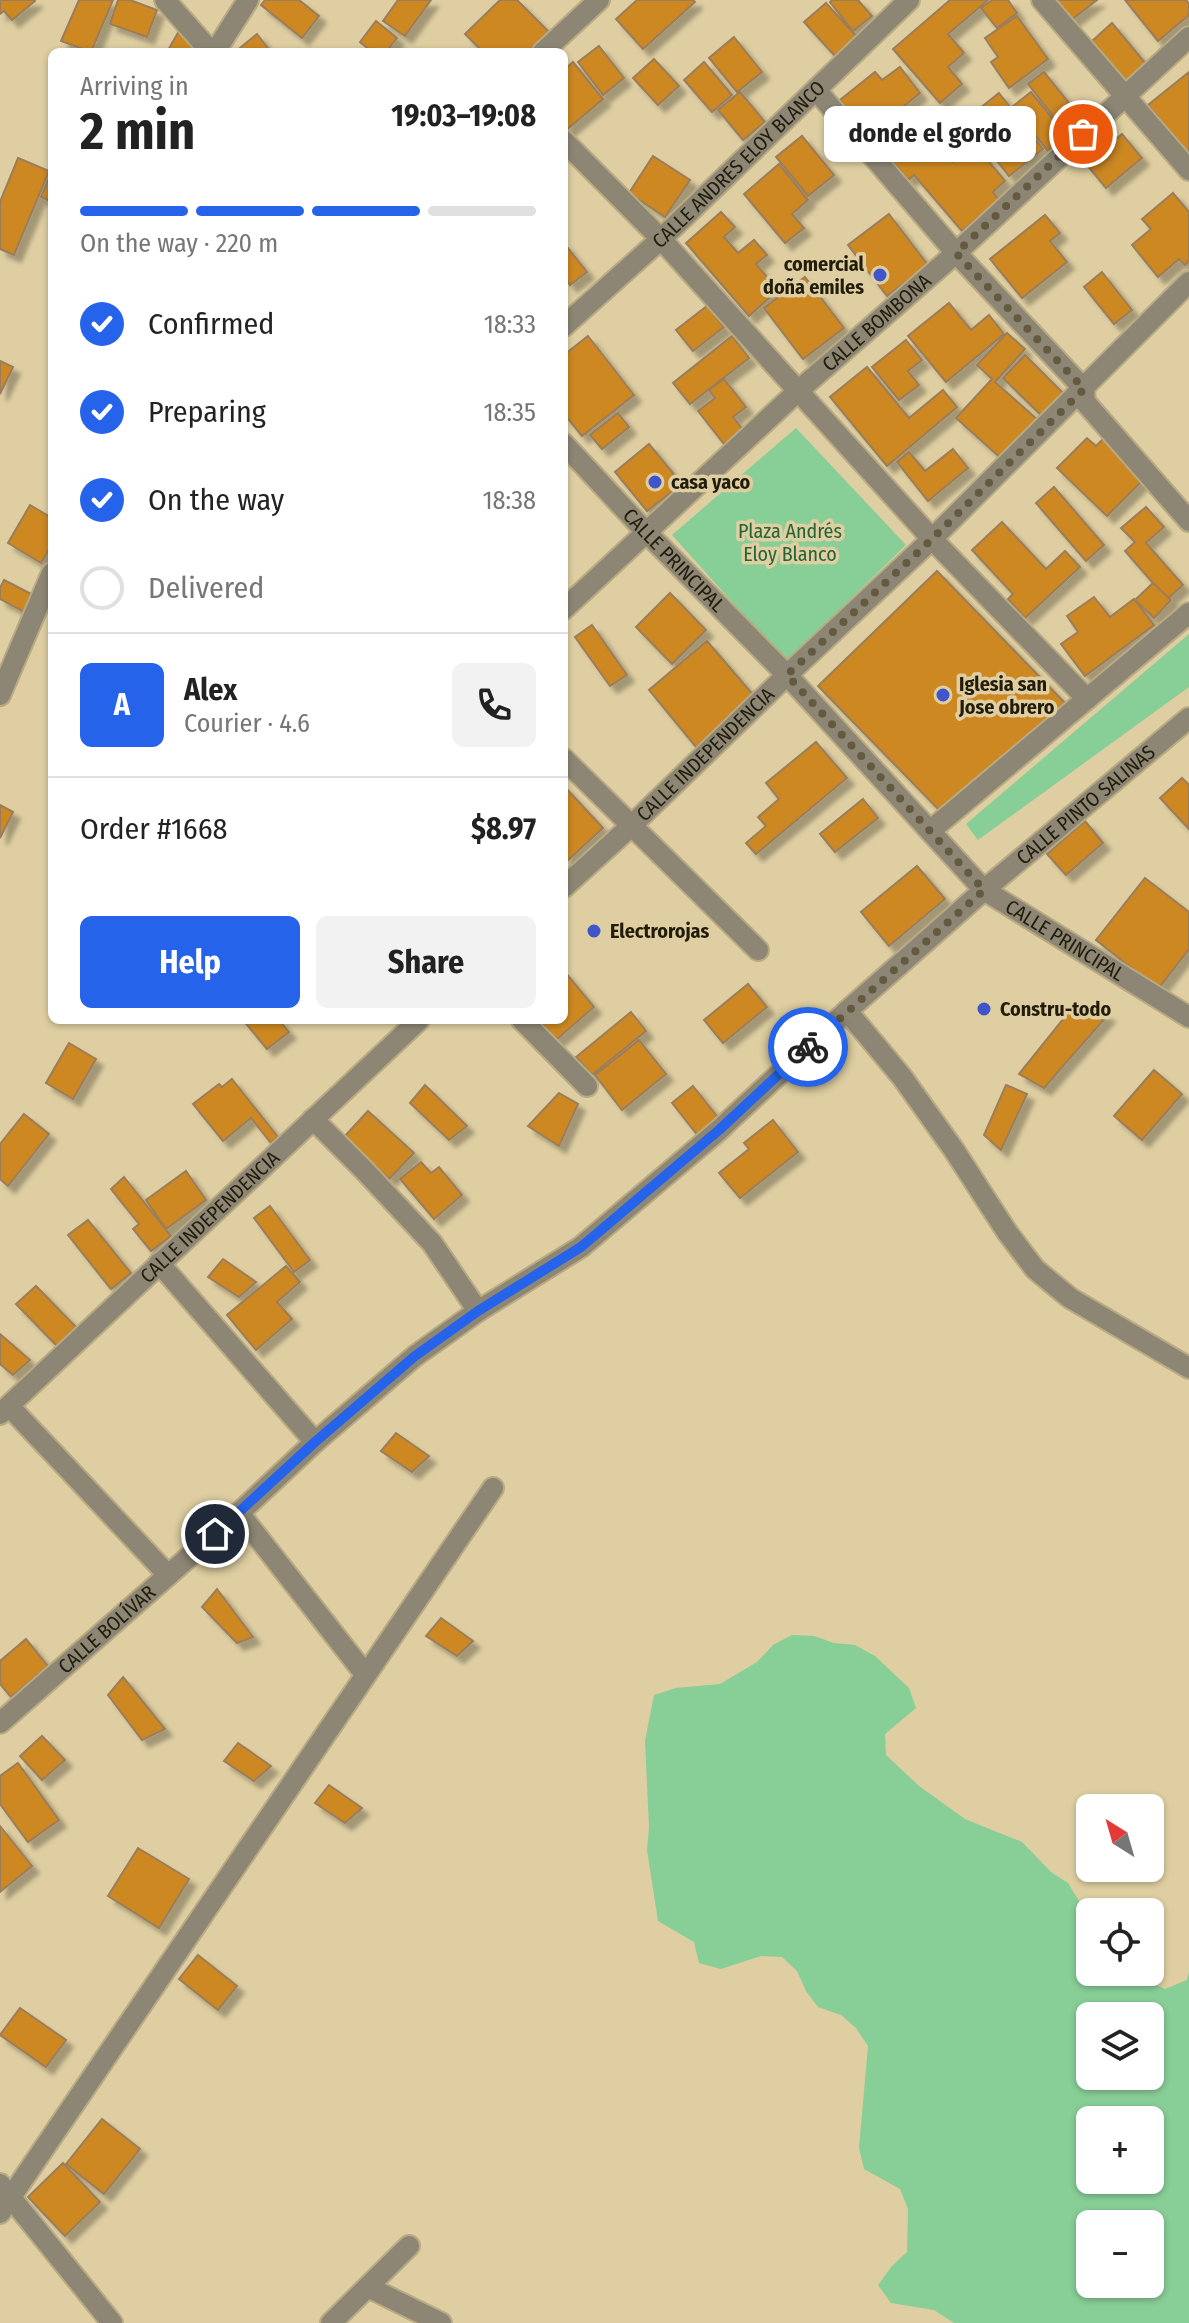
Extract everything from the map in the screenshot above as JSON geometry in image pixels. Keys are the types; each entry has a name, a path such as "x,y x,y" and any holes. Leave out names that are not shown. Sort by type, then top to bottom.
{"street":[{"path":"165,0 209,48"},
{"path":"216,48 248,0"},
{"path":"547,48 599,0"},
{"name":"CALLE ANDRES ELOY BLANCO","path":"568,322 661,239 909,0"},
{"path":"1042,0 1189,170"},
{"name":"CALLE BOMBONA","path":"568,605 798,391 956,253 1189,37"},
{"path":"816,90 956,253 1084,389 1085,402 1189,521"},
{"path":"568,145 661,239 932,539 1087,699"},
{"name":"CALLE INDEPENDENCIA","path":"568,883 932,539 1189,282"},
{"name":"CALLE PRINCIPAL","path":"568,448 787,675 984,890 1189,1017"},
{"path":"0,695 48,582"},
{"path":"930,831 1189,613"},
{"name":"CALLE PINTO SALINAS","path":"984,890 1189,718"},
{"path":"568,763 758,950"},
{"name":"CALLE BOLÍVAR","path":"3,1714 168,1575 415,1356 478,1311 581,1247 719,1130 984,890"},
{"path":"847,1011 902,1077 1035,1269 1070,1298 1189,1368"},
{"name":"CALLE INDEPENDENCIA","path":"4,1410 415,1024"},
{"path":"526,1024 587,1086"},
{"path":"313,1119 432,1243 478,1311"},
{"path":"159,1263 315,1442"},
{"path":"4,1410 168,1575"},
{"path":"112,2323 4,2198 493,1488"},
{"path":"239,1513 365,1674"},
{"path":"331,2323 409,2246"},
{"path":"368,2287 441,2323"}],"green space":[{"name":"Plaza Andrés Eloy Blanco","path":"796,428 906,545 786,662 672,535"},
{"path":"1189,634 1189,687 978,840 966,824"},
{"path":"792,1635 814,1636 834,1643 855,1645 875,1656 909,1688 916,1708 885,1734 886,1755 919,1786 965,1819 1022,1842 1051,1872 1068,1883 1077,1898 1076,1986 1158,1986 1165,1989 1187,1980 1189,1972 1189,2323 954,2323 934,2310 891,2303 878,2285 907,2252 908,2209 900,2189 864,2169 859,2148 868,2046 856,2028 841,2015 818,2007 797,1971 782,1957 761,1956 721,1969 699,1963 694,1942 658,1921 647,1850 649,1827 645,1741 654,1695 676,1688 720,1684 757,1662 773,1645"}],"building":[{"path":"0,0 35,1 12,20 4,11 0,14"},
{"path":"79,0 113,0 93,48 80,48 61,41"},
{"path":"118,0 130,0 157,10 147,37 110,24"},
{"path":"265,0 299,0 319,16 302,38 261,5"},
{"path":"398,0 431,0 405,36 383,21"},
{"path":"500,0 517,0 549,32 532,48 479,48 465,34"},
{"path":"637,0 695,2 643,49 616,19"},
{"path":"858,0 872,16 853,31 830,2"},
{"path":"950,0 988,0 948,34 964,53 948,67 962,84 940,103 893,49"},
{"path":"992,0 1008,0 1017,13 997,28 981,8"},
{"path":"1053,0 1097,0 1070,21"},
{"path":"1125,0 1186,0 1189,15 1158,41"},
{"path":"826,3 857,37 835,56 804,22"},
{"path":"1017,16 1048,59 1009,88 991,62 998,57 985,38"},
{"path":"376,21 397,38 389,48 367,48 360,42"},
{"path":"1112,23 1146,64 1126,81 1092,41"},
{"path":"180,29 201,41 197,48 169,48"},
{"path":"257,34 268,48 240,48"},
{"path":"734,37 762,72 737,92 709,58"},
{"path":"599,46 624,78 603,95 578,62"},
{"path":"654,59 679,86 658,105 633,78"},
{"path":"573,62 603,99 568,129 568,66"},
{"path":"704,62 732,95 712,112 684,80"},
{"path":"900,67 920,93 903,107 921,131 886,158 840,100 875,72 882,80"},
{"path":"1044,72 1081,118 1065,131 1028,84"},
{"path":"1189,72 1189,155 1148,105"},
{"path":"740,92 765,122 743,140 718,110"},
{"path":"1031,92 1066,135 1048,151 1012,107"},
{"path":"999,93 1043,149 1009,176 981,141 995,130 979,109"},
{"path":"927,131 953,162 974,144 1005,181 993,192 999,200 962,231 914,175 908,180 892,161"},
{"path":"1122,134 1142,158 1106,188 1086,164"},
{"path":"802,136 834,175 808,196 776,157"},
{"path":"653,156 690,180 665,217 629,193"},
{"path":"18,158 48,171 14,255 0,249 0,202"},
{"path":"779,164 808,200 792,214 804,228 785,243 744,194"},
{"path":"48,180 48,200 41,197"},
{"path":"1173,193 1189,212 1189,261 1185,265 1179,259 1158,277 1132,245 1151,229 1142,219"},
{"path":"721,212 735,227 724,237 738,253 754,240 767,255 756,264 778,290 749,316 686,243"},
{"path":"889,214 928,265 887,296 848,245"},
{"path":"1045,215 1060,233 1050,241 1067,262 1022,298 990,259"},
{"path":"568,248 587,272 570,285 568,282"},
{"path":"1102,272 1132,310 1114,324 1084,287"},
{"path":"805,277 844,328 803,359 764,308"},
{"path":"949,303 971,330 989,315 1004,334 946,382 908,336"},
{"path":"707,306 724,327 693,351 676,330"},
{"path":"1007,333 1025,349 995,382 1039,421 1003,460 956,418 992,379 977,365"},
{"path":"588,336 634,395 582,436 568,419 568,352"},
{"path":"732,336 749,358 690,404 673,383"},
{"path":"906,340 922,360 908,371 919,385 899,400 872,367"},
{"path":"1025,355 1069,399 1047,421 1003,378"},
{"path":"0,361 13,367 0,394"},
{"path":"867,367 909,418 943,390 957,407 887,466 830,397"},
{"path":"724,379 746,407 733,417 743,430 724,444 698,411 715,398 709,390"},
{"path":"618,413 629,427 602,449 590,435"},
{"path":"1106,436 1146,477 1107,516 1057,468 1087,438 1096,446"},
{"path":"649,444 682,484 647,511 615,472"},
{"path":"953,449 968,468 928,501 897,462 909,452 925,471"},
{"path":"1054,487 1104,545 1086,561 1036,503"},
{"path":"30,505 48,516 48,552 41,563 8,543"},
{"path":"1146,507 1164,527 1146,543 1183,585 1167,599 1125,551 1135,542 1121,528"},
{"path":"1002,522 1046,569 1065,551 1080,567 1025,618 1008,599 1013,594 972,550"},
{"name":"Iglesia san Jose obrero","path":"937,571 1067,705 941,812 818,686"},
{"path":"4,580 37,597 28,614 0,599"},
{"path":"1153,583 1171,600 1154,618 1135,600"},
{"path":"670,593 706,630 672,664 636,627"},
{"path":"1094,597 1110,617 1134,599 1154,625 1085,676 1061,644 1078,632 1067,616"},
{"path":"592,625 627,675 610,686 575,637"},
{"path":"707,641 755,697 696,747 649,690"},
{"path":"816,742 847,778 756,854 746,843 766,826 758,817 779,799 766,783"},
{"path":"1182,778 1189,785 1189,829 1160,798"},
{"path":"568,790 603,828 568,860"},
{"path":"863,799 878,818 835,852 820,834"},
{"path":"0,805 13,812 0,838"},
{"path":"1085,821 1103,843 1066,875 1047,854"},
{"path":"917,866 945,899 889,946 861,912"},
{"path":"1145,878 1189,912 1189,949 1158,989 1096,940"},
{"path":"568,976 594,1007 556,1040 542,1024 568,1024"},
{"path":"748,984 767,1007 723,1043 704,1020"},
{"path":"1076,1003 1108,1015 1044,1088 1019,1074"},
{"path":"631,1012 646,1031 592,1075 576,1057"},
{"path":"246,1024 282,1024 289,1032 267,1049"},
{"path":"639,1040 666,1074 622,1110 595,1075"},
{"path":"69,1043 96,1059 73,1099 46,1083"},
{"path":"1154,1070 1182,1094 1142,1140 1114,1116"},
{"path":"232,1079 278,1137 271,1143 251,1118 223,1141 193,1104 219,1084 222,1087"},
{"path":"425,1085 467,1126 449,1140 410,1103"},
{"path":"1006,1085 1027,1094 1001,1150 984,1135"},
{"path":"693,1086 724,1125 703,1142 672,1103"},
{"path":"559,1093 578,1104 559,1146 528,1126"},
{"path":"368,1111 414,1153 389,1179 344,1137"},
{"path":"24,1114 49,1134 8,1186 0,1179 0,1144"},
{"path":"773,1120 798,1152 740,1198 719,1173 749,1149 744,1143"},
{"path":"421,1162 431,1173 439,1167 462,1195 434,1219 400,1179"},
{"path":"186,1171 206,1200 166,1229 146,1200"},
{"path":"124,1177 171,1236 151,1251 133,1229 139,1224 111,1189"},
{"path":"270,1206 310,1260 294,1272 254,1218"},
{"path":"88,1220 131,1273 111,1289 68,1235"},
{"path":"223,1259 256,1282 239,1297 208,1277"},
{"path":"286,1266 300,1282 277,1302 292,1319 256,1350 227,1315"},
{"path":"36,1286 76,1327 57,1346 16,1304"},
{"path":"0,1334 30,1360 13,1375 0,1364"},
{"path":"396,1433 429,1456 412,1472 381,1451"},
{"path":"217,1589 253,1637 237,1643 202,1607"},
{"path":"441,1618 473,1641 457,1656 426,1636"},
{"path":"26,1639 48,1666 11,1697 0,1684 0,1661"},
{"path":"123,1677 165,1729 142,1740 108,1695"},
{"path":"42,1736 65,1760 42,1780 20,1756"},
{"path":"238,1743 271,1766 254,1781 224,1761"},
{"path":"18,1763 59,1820 28,1842 0,1804 0,1776"},
{"path":"329,1785 362,1808 345,1823 315,1803"},
{"path":"0,1826 32,1866 0,1892"},
{"path":"138,1848 189,1879 159,1928 108,1896"},
{"path":"198,1955 237,1986 218,2010 179,1979"},
{"path":"20,2008 66,2040 46,2067 0,2035"},
{"path":"102,2119 140,2149 104,2194 66,2164"},
{"path":"63,2163 100,2202 65,2236 28,2197"}],"way so far":[{"path":"808,1047 984,890 787,675 932,539 1084,389 956,253 1083,134"}],"place":[{"name":"donde el gordo","path":"1083,134"},
{"name":"comercial doña emiles","path":"880,275"},
{"name":"casa yaco","path":"655,482"},
{"name":"Iglesia san Jose obrero","path":"943,695"},
{"name":"Electrorojas","path":"594,931"},
{"name":"Constru-todo","path":"984,1009"}],"route":[{"path":"215,1534 415,1356 478,1311 581,1247 719,1130 808,1047"}]}
